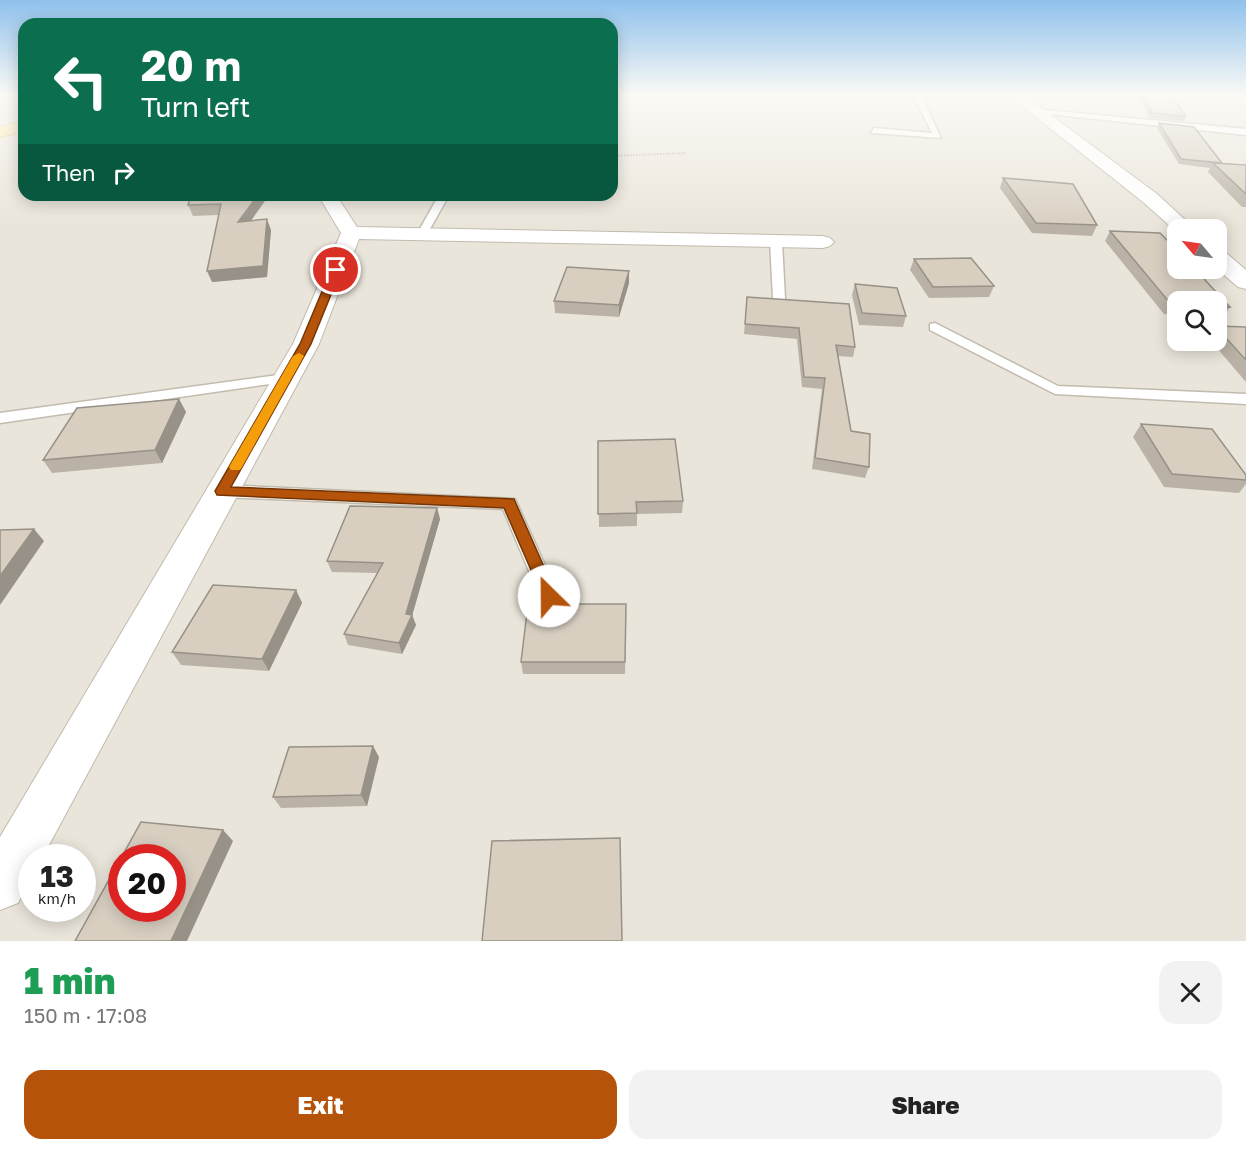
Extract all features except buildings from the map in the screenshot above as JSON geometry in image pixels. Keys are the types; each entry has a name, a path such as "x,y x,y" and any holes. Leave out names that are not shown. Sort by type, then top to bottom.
{"street":[{"path":"1074,139 1174,219"},
{"path":"331,201 351,233"},
{"path":"351,233 823,242"},
{"path":"0,885 306,344 351,233"},
{"path":"1227,266 1246,282"}],"lane":[{"path":"422,234 441,201"},
{"path":"776,241 778,298"},
{"path":"935,327 1054,390 1246,399"},
{"path":"0,418 286,378"},
{"path":"222,491 509,503 549,596"}],"path":[{"path":"618,156 687,153"}],"shaded area":[{"path":"0,139 18,139 18,201 618,201 618,139 1246,139 1246,941 0,941"}],"slow traffic":[{"path":"235,467 299,356"}],"route":[{"path":"336,270 306,344 222,491 509,503 549,596"}]}
